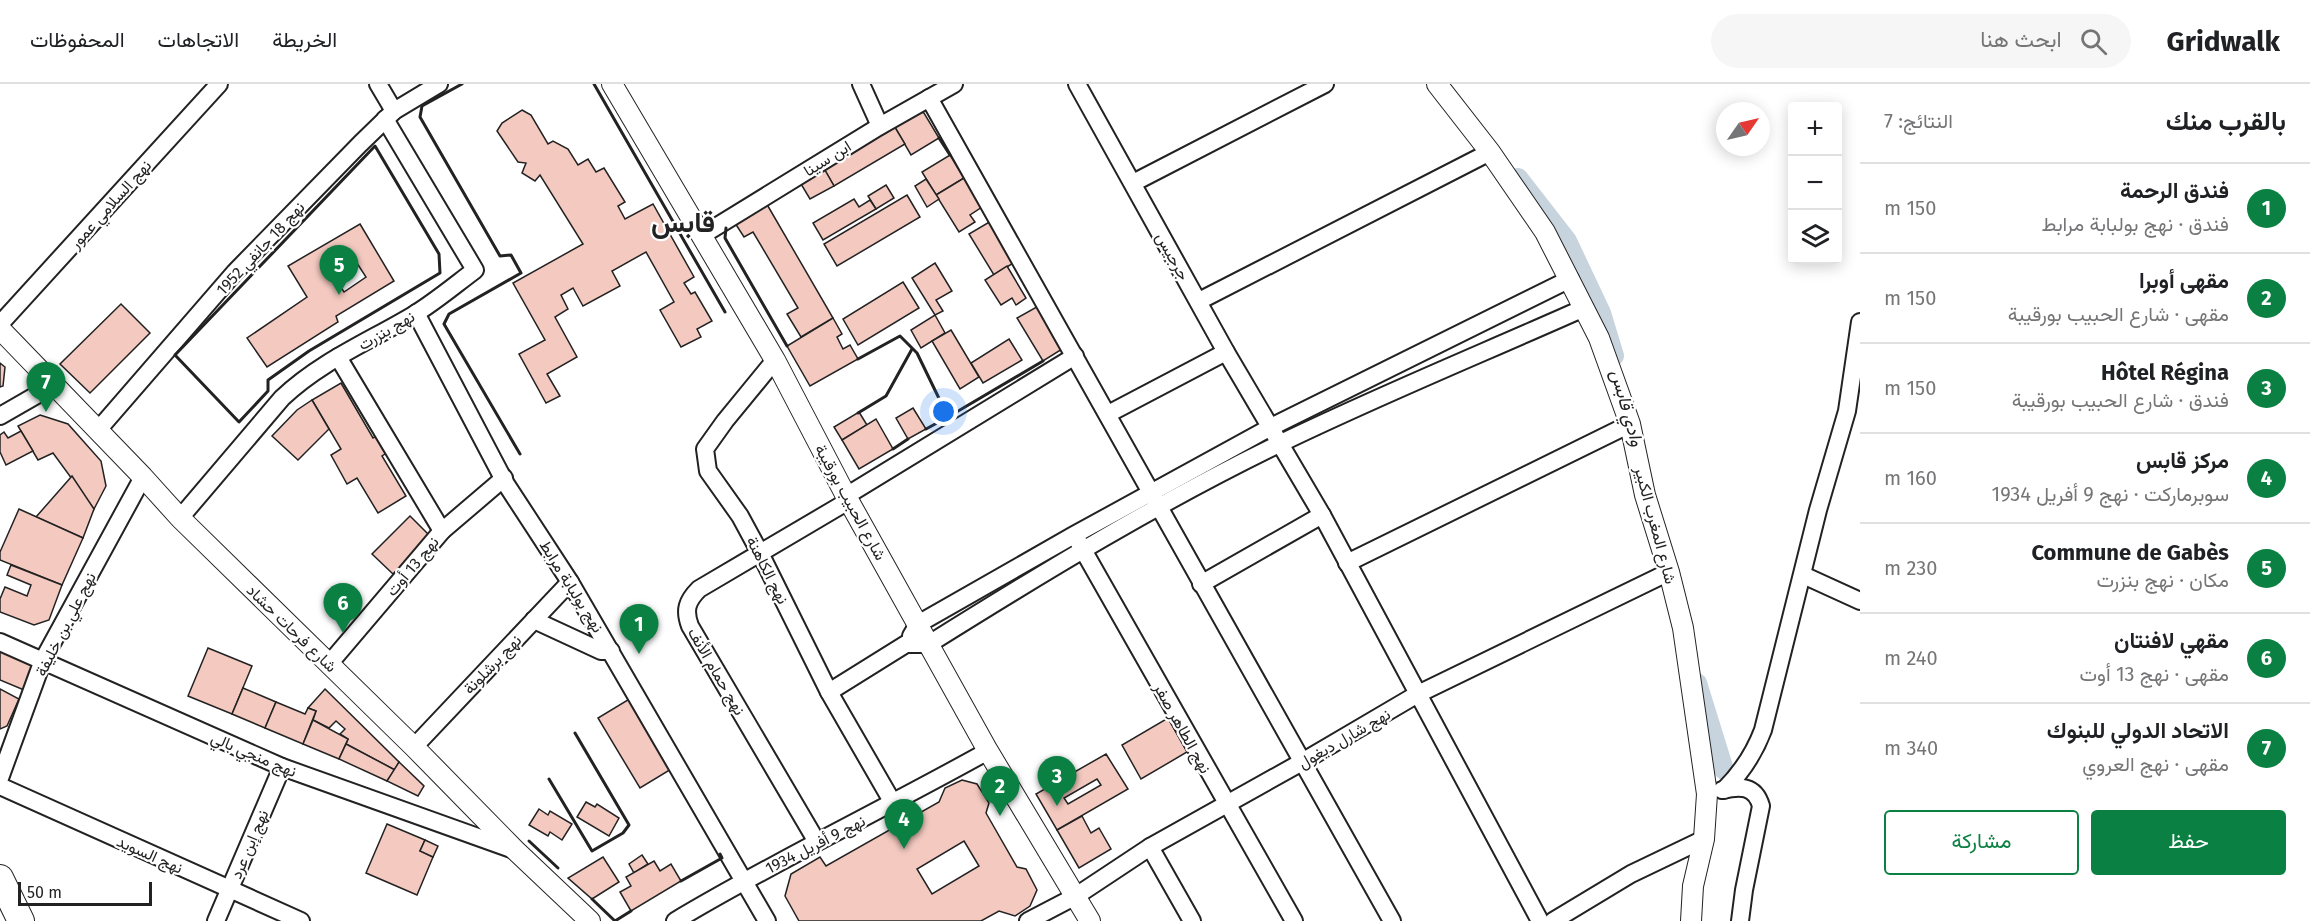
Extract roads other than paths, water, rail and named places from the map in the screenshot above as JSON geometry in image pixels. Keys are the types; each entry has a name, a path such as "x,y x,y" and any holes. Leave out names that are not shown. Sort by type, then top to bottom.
{"main road":[{"path":"0,878 21,921"}],"street":[{"name":"نهج السلامي عمور","path":"0,324 219,84"},
{"name":"نهج بنزرت","path":"180,518 282,398 299,382 416,313 475,270 390,115 378,84"},
{"name":"نهج 18 جانفي 1952","path":"98,430 235,272 390,115 439,84"},
{"name":"شارع الحبيب بورقيبة","path":"612,84 775,360 848,498 988,751 1090,921"},
{"path":"861,84 880,126"},
{"name":"ابن سينا","path":"701,236 880,126 954,84"},
{"name":"جرجيس","path":"1077,84 1226,352 1322,516 1416,695 1540,921"},
{"path":"1133,183 1325,84"},
{"name":"شارع المغرب الكبير","path":"1437,84 1490,152 1545,232 1606,355 1630,424 1645,495 1669,572 1683,628 1715,792 1693,886 1692,921"},
{"path":"929,98 1392,921"},
{"path":"1199,302 1490,152"},
{"path":"906,645 918,624 1078,542 1155,499 1271,427 1570,279"},
{"path":"1155,499 1584,308"},
{"name":"نهج بولبابة مرابط","path":"416,313 506,484 570,582 767,921"},
{"path":"1715,792 1747,765 1763,730 1818,510 1846,411 1860,322"},
{"name":"شارع فرحات حشاد","path":"0,329 180,518 414,747 515,850 590,921"},
{"path":"1108,414 1226,352"},
{"name":"نهج حمام الأنف","path":"817,842 690,626 686,615 686,605 699,589 1075,356"},
{"path":"338,357 442,531"},
{"name":"نهج الكاهنة","path":"775,360 705,449 708,471 740,516 828,692 893,804"},
{"path":"0,416 54,385"},
{"path":"1347,563 1630,424"},
{"name":"نهج علي بن خليفة","path":"0,778 43,660 143,477"},
{"name":"نهج 13 أوت","path":"329,664 442,531 504,478"},
{"path":"1201,584 1322,516"},
{"path":"828,692 906,645 929,644 1078,542"},
{"name":"نهج الطاهر صفر","path":"1078,542 1294,921"},
{"name":"نهج شارل ديغول","path":"1028,921 1076,896 1150,847 1416,695 1669,572"},
{"path":"1803,574 1860,601"},
{"name":"نهج برشلونة","path":"414,747 570,582"},
{"path":"534,620 601,651 611,651"},
{"name":"نهج منجي بالي","path":"0,642 282,767 515,850"},
{"name":"نهج 9 أفريل 1934","path":"675,921 743,880 893,804 988,751"},
{"name":"نهج إبن عرد","path":"216,921 282,767"},
{"name":"نهج السويد","path":"0,786 300,921"},
{"path":"1715,792 1746,788 1753,791 1759,798 1761,806 1740,921"},
{"path":"1553,921 1631,874 1704,839"},
{"path":"1150,847 1192,921"}],"waterway":[{"name":"وادي قابس","path":"1518,178 1567,241 1601,313 1614,356"},
{"name":"وادي قابس","path":"1697,683 1724,770"}],"place":[{"name":"Commune de Gabès","path":"339,295"},
{"name":"الاتحاد الدولي للبنوك","path":"46,412"},
{"name":"مقهي لافنتان","path":"343,633"},
{"name":"فندق الرحمة","path":"639,654"},
{"name":"Hôtel Régina","path":"1057,806"},
{"name":"مقهى أوبرا","path":"1000,816"},
{"name":"مركز قابس","path":"904,849"}],"district":[{"name":"قابس","path":"683,222"}]}
